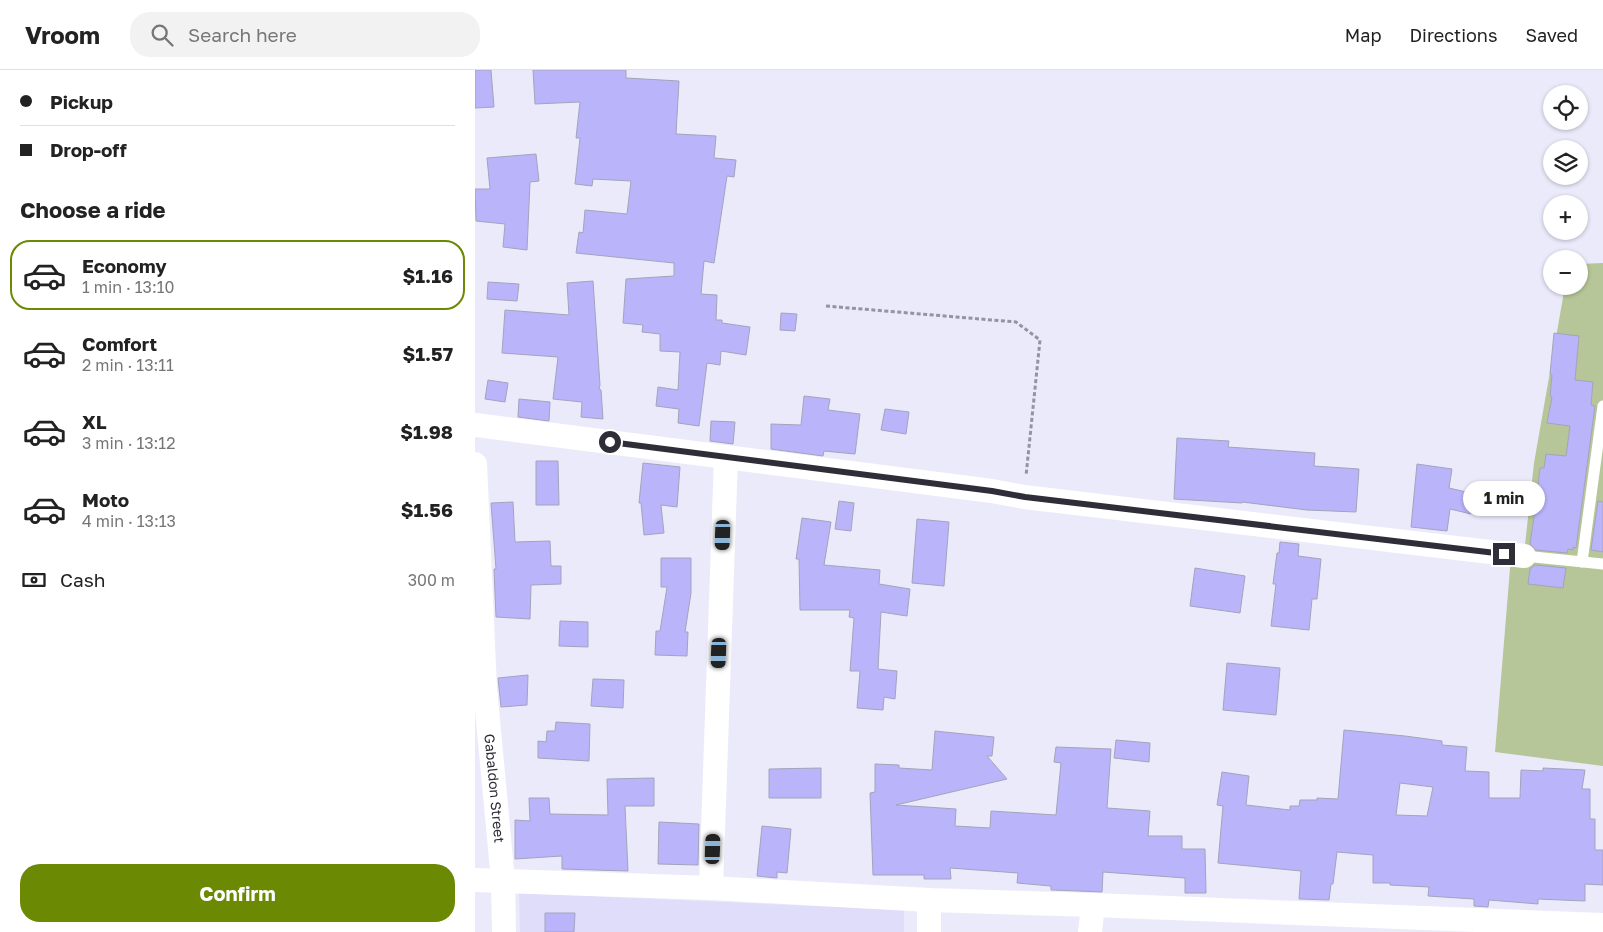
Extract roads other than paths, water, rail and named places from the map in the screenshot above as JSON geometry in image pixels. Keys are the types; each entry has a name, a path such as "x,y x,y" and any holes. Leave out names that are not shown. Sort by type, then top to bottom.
{"street":[{"path":"475,425 992,491 1025,497 1524,556"},
{"path":"711,888 726,457"},
{"name":"Gabaldon Street","path":"475,464 485,688 503,881 504,932"},
{"path":"475,880 711,888 929,900 1603,925"},
{"path":"929,900 929,932"},
{"path":"1090,932 1093,905"}],"lane":[{"path":"1582,562 1603,406"},
{"path":"1524,556 1603,564"}]}
